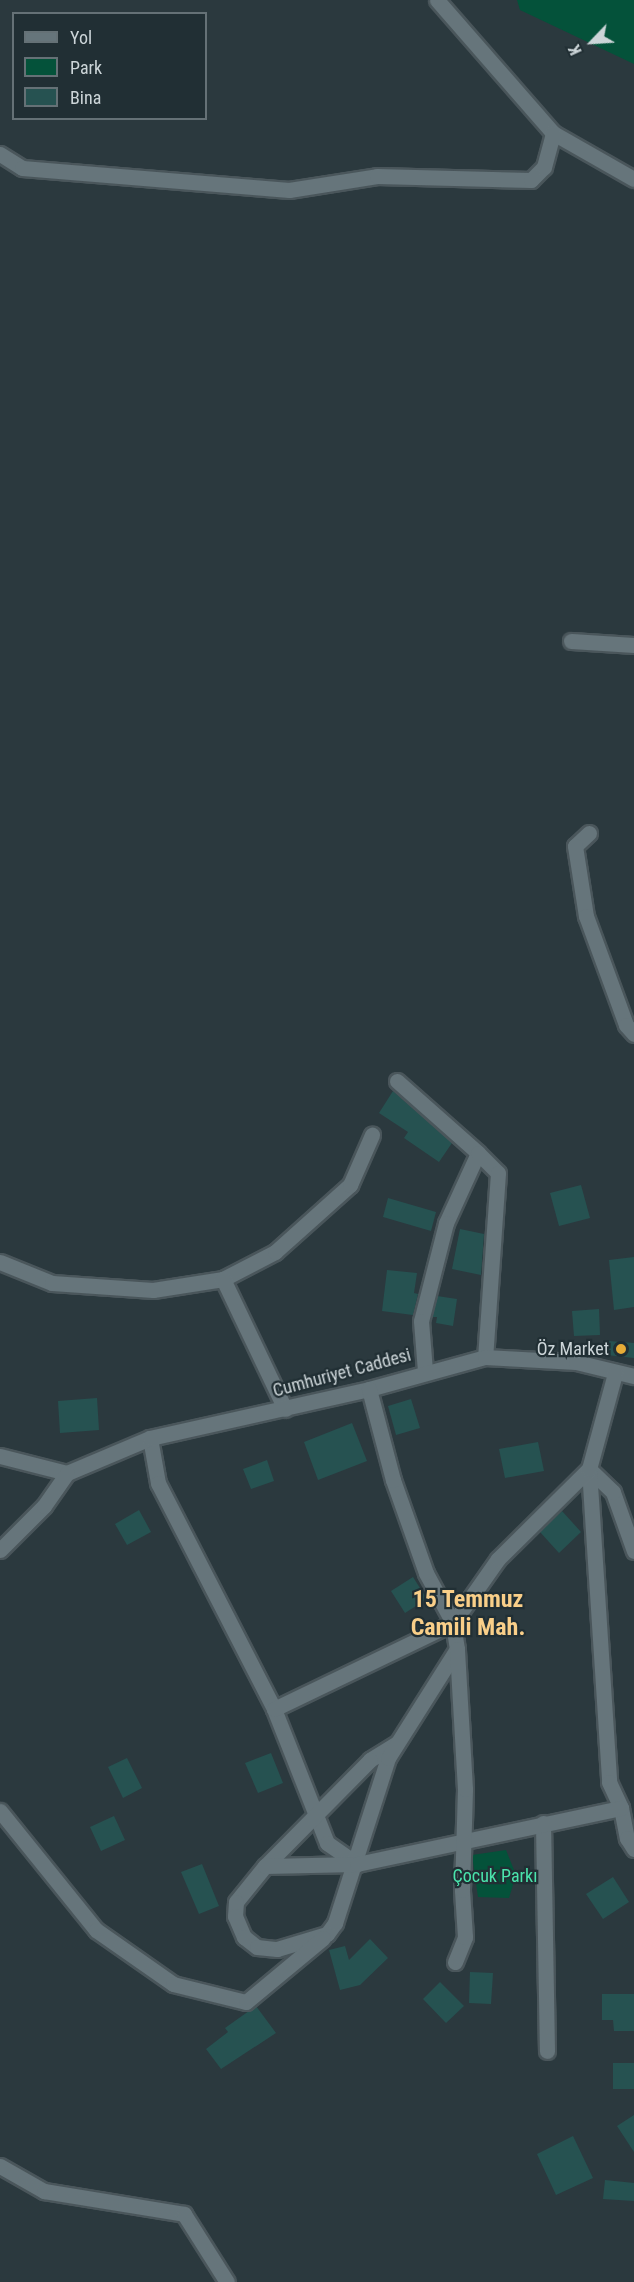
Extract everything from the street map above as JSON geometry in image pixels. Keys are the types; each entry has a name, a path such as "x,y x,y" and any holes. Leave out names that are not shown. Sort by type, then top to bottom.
{"street":[{"path":"437,0 553,134 634,179"},
{"path":"0,154 22,168 290,190 378,176 531,180 544,167 553,134"},
{"path":"571,641 634,645"},
{"path":"589,833 574,846 586,916 630,1029"},
{"path":"398,1081 498,1173 485,1357"},
{"path":"0,1262 52,1283 153,1290 223,1279 275,1252 350,1185 372,1135"},
{"path":"425,1371 421,1321 446,1223 478,1153"},
{"path":"223,1279 285,1409"},
{"name":"Cumhuriyet Caddesi","path":"67,1473 150,1438 369,1389 425,1371 485,1357 576,1362 634,1376"},
{"path":"615,1373 589,1469 609,1782 621,1808 627,1838 634,1849"},
{"path":"369,1389 393,1480 426,1573 453,1623 457,1649 465,1838 462,1890 465,1937 455,1962"},
{"path":"150,1438 158,1483 274,1709 314,1817 327,1843 357,1864"},
{"path":"0,1456 67,1473 44,1506 0,1550"},
{"path":"589,1469 613,1492 634,1551"},
{"path":"274,1709 453,1623 498,1559 589,1469"},
{"path":"0,1811 96,1930 172,1983 246,2002 327,1934 357,1864 375,1792 397,1743 457,1649"},
{"path":"327,1934 276,1949 257,1947 244,1937 235,1916 236,1902 265,1866 370,1760 397,1743"},
{"path":"265,1866 357,1864 465,1838 621,1808"},
{"path":"543,1823 547,2051"},
{"path":"0,2166 44,2192 184,2214 227,2282"}],"green space":[{"path":"517,0 634,0 634,64 520,10"},
{"name":"Çocuk Parkı","path":"506,1850 516,1875 509,1898 478,1897 472,1855"}],"building":[{"path":"393,1091 452,1143 439,1162 404,1138 408,1132 379,1113"},
{"path":"581,1185 590,1218 559,1226 550,1193"},
{"path":"388,1198 436,1212 431,1231 383,1217"},
{"path":"460,1229 484,1234 481,1275 452,1269"},
{"path":"634,1257 634,1307 614,1310 609,1260"},
{"path":"387,1270 417,1273 414,1293 418,1294 413,1315 382,1311"},
{"path":"437,1296 457,1299 453,1326 436,1323 437,1317 432,1317"},
{"path":"599,1309 600,1335 574,1336 572,1311"},
{"name":"Öz Market","path":"609,1341 634,1343 634,1358 607,1355"},
{"path":"97,1398 99,1430 60,1433 58,1401"},
{"path":"411,1399 420,1428 396,1435 388,1406"},
{"path":"352,1423 367,1461 318,1480 304,1442"},
{"path":"538,1442 544,1471 505,1478 499,1449"},
{"path":"267,1460 274,1481 251,1489 243,1469"},
{"path":"139,1510 151,1532 127,1545 115,1524"},
{"path":"562,1511 581,1532 559,1553 540,1532"},
{"path":"413,1577 427,1599 405,1613 391,1591"},
{"path":"271,1753 283,1783 258,1793 245,1763"},
{"path":"127,1758 142,1788 123,1798 108,1767"},
{"path":"114,1816 125,1840 101,1851 90,1827"},
{"path":"202,1864 219,1906 199,1914 181,1872"},
{"path":"613,1877 629,1902 603,1919 586,1894"},
{"path":"370,1939 388,1958 360,1985 340,1990 329,1950 345,1946 349,1960"},
{"path":"470,1972 493,1973 491,2004 469,2003"},
{"path":"440,1982 464,2006 446,2023 423,1999"},
{"path":"602,1994 634,1994 634,2031 614,2031 613,2020 602,2020"},
{"path":"256,2006 276,2033 221,2069 206,2049 228,2032 225,2028"},
{"path":"613,2063 634,2063 634,2089 613,2089"},
{"path":"634,2115 634,2152 617,2126"},
{"path":"573,2136 593,2178 556,2195 537,2154"},
{"path":"605,2180 634,2183 634,2201 603,2199"}],"place":[{"name":"Öz Market","path":"621,1349"}],"district":[{"name":"15 Temmuz Camili Mah.","path":"468,1614"}]}
